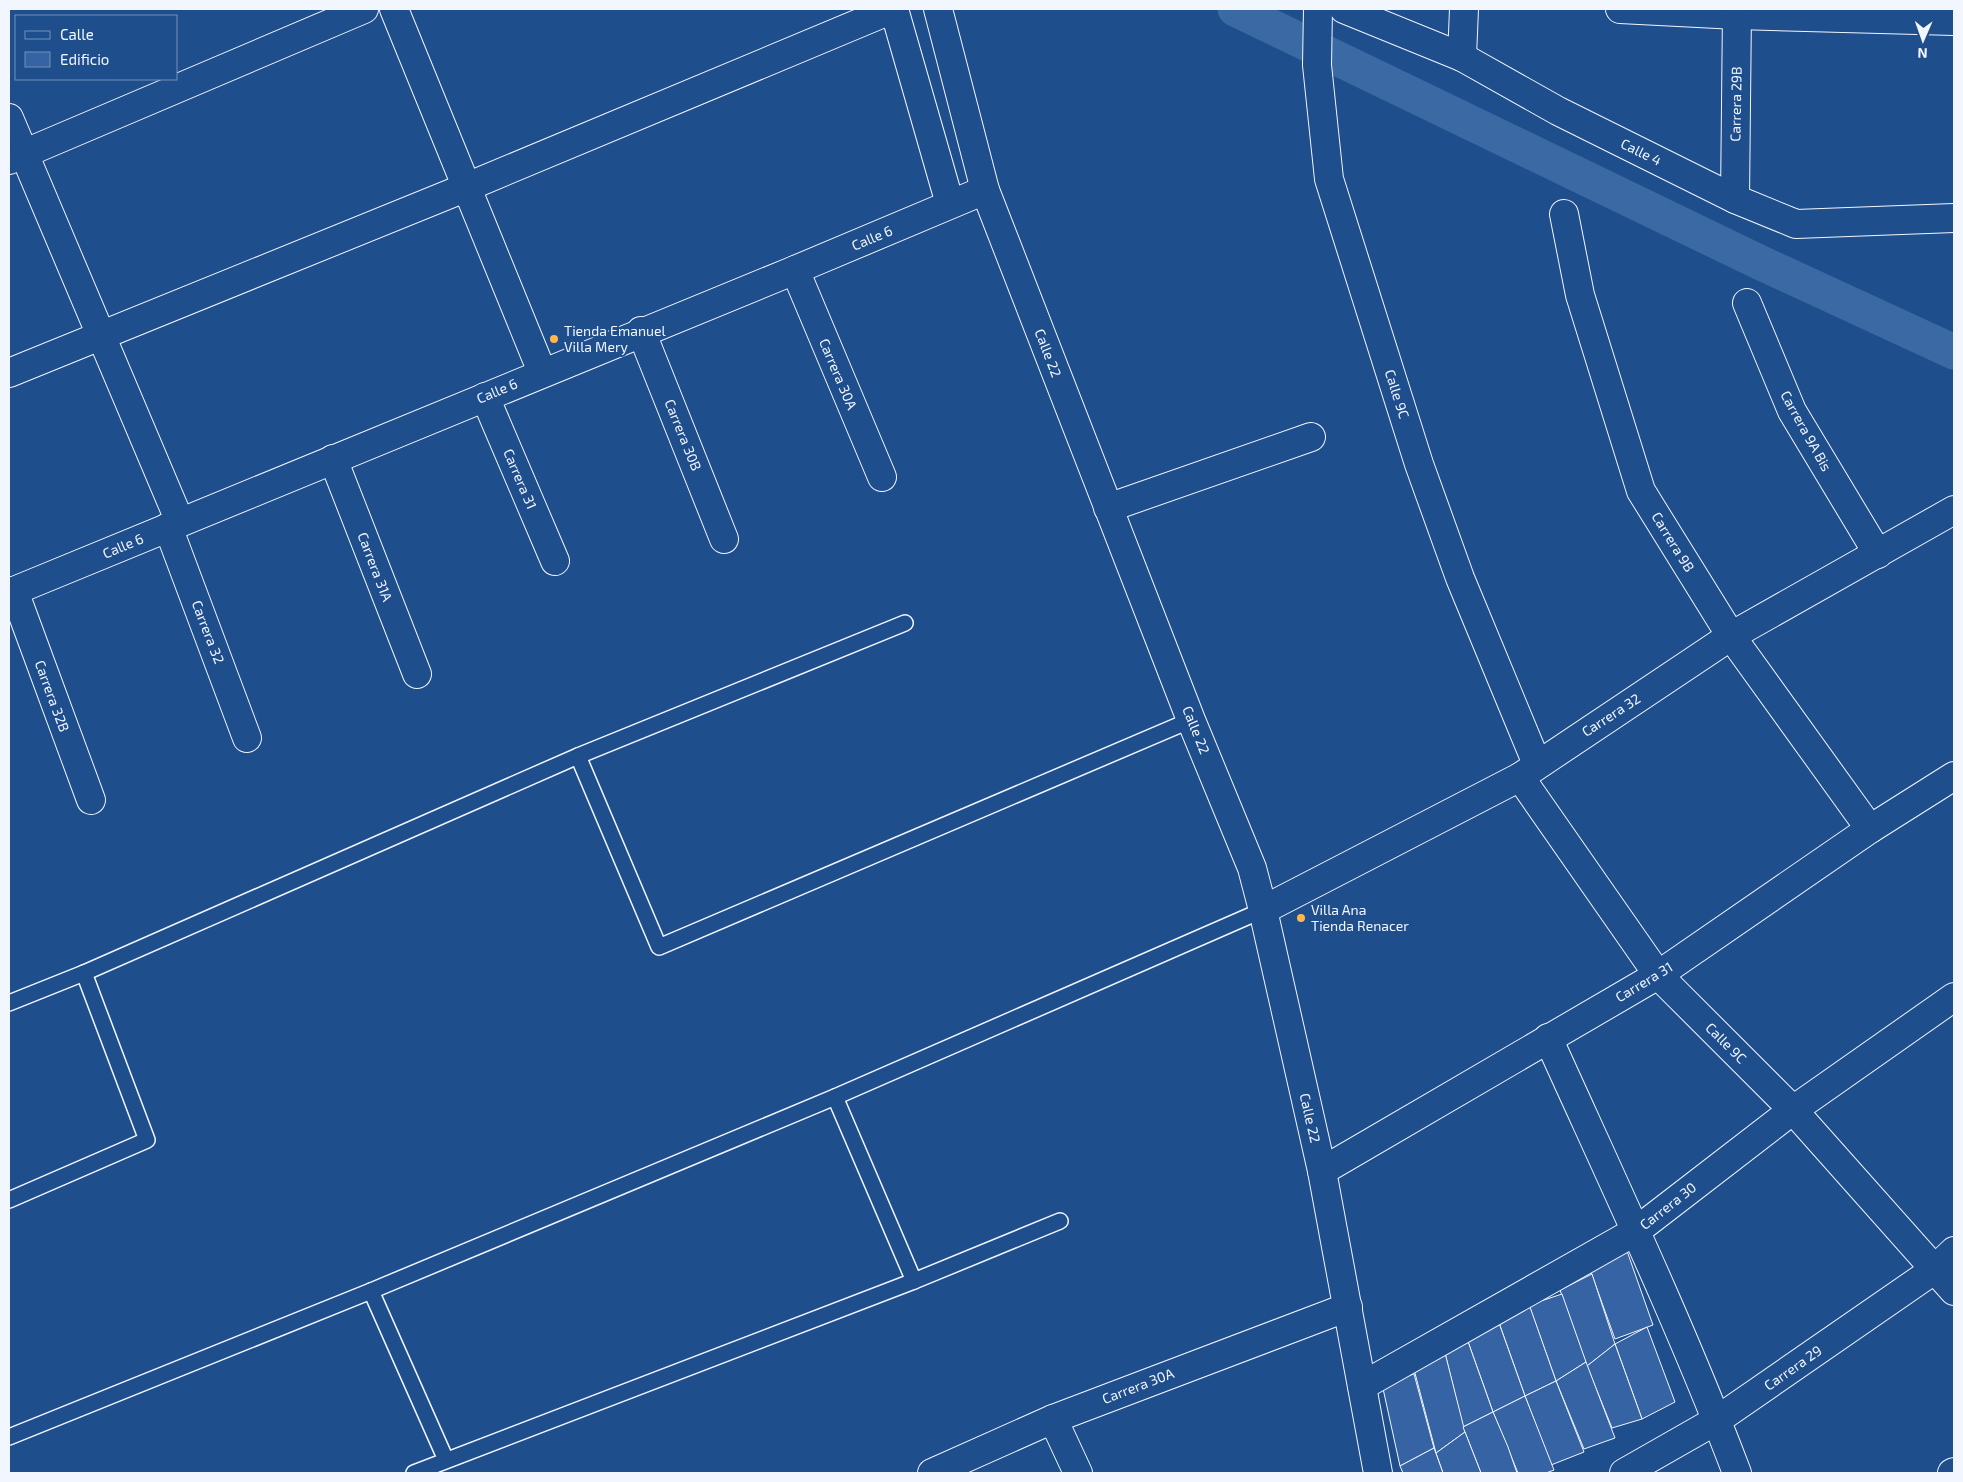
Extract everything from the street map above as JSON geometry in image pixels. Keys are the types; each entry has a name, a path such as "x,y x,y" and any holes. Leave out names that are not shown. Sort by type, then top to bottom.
{"street":[{"path":"17,156 364,9"},
{"path":"394,9 542,372"},
{"path":"9,373 101,334 467,187 894,9 950,204"},
{"name":"Calle 22","path":"938,9 985,190 1191,720 1252,868 1322,1171 1378,1473"},
{"name":"Calle 4","path":"1344,9 1462,57 1558,111 1735,198 1796,224 1954,218"},
{"path":"1462,57 1464,9"},
{"path":"1620,9 1954,21"},
{"name":"Carrera 29B","path":"1735,198 1737,12"},
{"name":"Calle 9C","path":"1318,15 1317,64 1329,179 1419,464 1529,770 1658,975 1793,1110 1954,1292"},
{"name":"Carrera 32","path":"9,118 17,156 101,334 174,525 248,738"},
{"name":"Calle 6","path":"11,592 985,190"},
{"name":"Carrera 9B","path":"1564,214 1580,295 1641,491 1731,636 1870,829"},
{"name":"Carrera 30A","path":"795,270 882,477"},
{"name":"Carrera 9A Bis","path":"1747,303 1792,410 1878,554"},
{"name":"Carrera 30B","path":"641,332 724,539"},
{"name":"Carrera 31","path":"485,396 555,561"},
{"path":"1108,508 1311,437"},
{"name":"Carrera 31A","path":"333,459 417,674"},
{"name":"Carrera 32","path":"1263,910 1529,770 1731,636 1954,510"},
{"name":"Carrera 32B","path":"11,592 91,800"},
{"name":"Carrera 31","path":"1322,1171 1658,975 1870,829 1954,776"},
{"name":"Carrera 30","path":"1362,1386 1636,1231 1793,1110 1954,997"},
{"path":"1548,1038 1636,1231 1717,1420 1737,1473"},
{"name":"Carrera 29","path":"1624,1473 1717,1420 1934,1270 1954,1251"},
{"name":"Carrera 30A","path":"932,1473 1053,1418 1348,1307"},
{"path":"1053,1418 1078,1473"}],"lane":[{"path":"9,1003 578,756 905,623"},
{"path":"578,756 658,947 1191,720"},
{"path":"9,1437 371,1291 835,1096 1263,910"},
{"path":"9,1200 147,1140 84,972"},
{"path":"835,1096 914,1282"},
{"path":"414,1473 914,1282 1060,1221"},
{"path":"371,1291 446,1460"}],"building":[{"path":"1627,1251 1653,1325 1615,1339 1588,1264"},
{"path":"1592,1274 1615,1344 1587,1366 1560,1290"},
{"path":"1562,1294 1586,1362 1556,1381 1529,1305"},
{"path":"1530,1307 1556,1381 1525,1396 1498,1320"},
{"path":"1499,1323 1525,1396 1493,1412 1466,1336"},
{"path":"1647,1327 1675,1402 1642,1419 1615,1344"},
{"path":"1466,1336 1493,1412 1463,1427 1444,1349"},
{"path":"1615,1344 1642,1419 1612,1428 1587,1366"},
{"path":"1444,1349 1465,1432 1436,1453 1411,1358"},
{"path":"1586,1362 1615,1438 1584,1449 1556,1381"},
{"path":"1414,1374 1434,1448 1400,1466 1382,1384"},
{"path":"1556,1381 1584,1452 1551,1465 1525,1396"},
{"path":"1525,1396 1554,1470 1546,1473 1518,1473 1493,1412"},
{"path":"1493,1412 1517,1473 1481,1473 1463,1427"},
{"path":"1465,1432 1481,1473 1443,1473 1436,1453"},
{"path":"1434,1448 1443,1473 1403,1473 1400,1466"}],"waterway":[{"path":"1235,9 1759,262 1954,352"}],"place":[{"name":"Tienda Emanuel Villa Mery","path":"554,339"},
{"name":"Villa Ana Tienda Renacer","path":"1301,918"}]}
